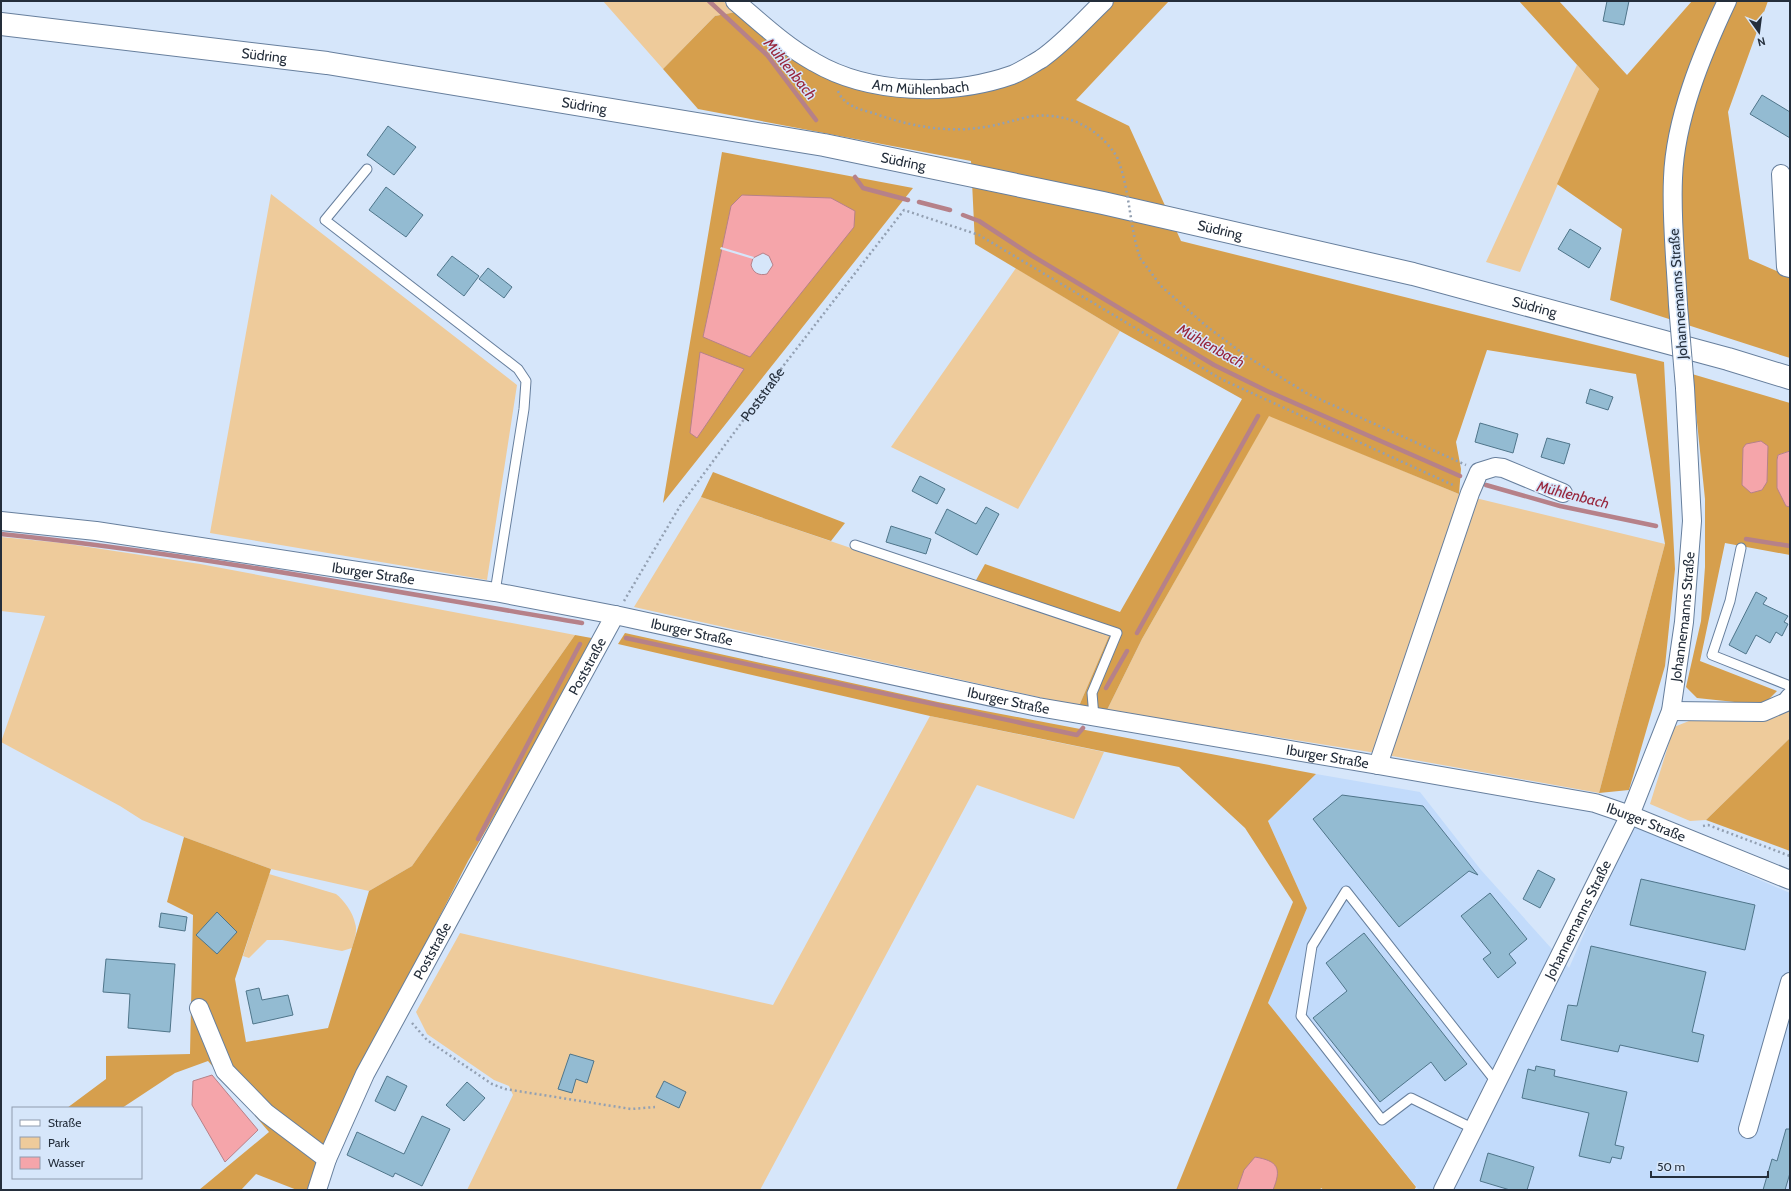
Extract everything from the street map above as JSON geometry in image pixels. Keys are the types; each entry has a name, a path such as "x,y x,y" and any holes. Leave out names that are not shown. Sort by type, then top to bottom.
{"main road":[{"name":"Südring","path":"1,24 327,63 824,146 1103,203 1413,274 1720,357 1790,378"}],"street":[{"name":"Am Mühlenbach","path":"735,1 790,47 815,63 838,73 866,82 907,88 946,89 978,84 1013,74 1042,58 1061,43 1104,1"},
{"name":"Johannemanns Straße","path":"1443,1190 1630,815 1671,711 1684,622 1692,521 1685,388 1678,305 1673,177 1679,132 1692,89 1716,25 1727,1"},
{"path":"1781,174 1786,266 1790,268"},
{"path":"1479,472 1494,467 1503,468 1563,493"},
{"name":"Iburger Straße","path":"1378,765 1470,493 1479,472"},
{"name":"Iburger Straße","path":"1,521 96,531 495,592 615,615 1030,706 1595,803 1630,815 1790,880"},
{"name":"Poststraße","path":"316,1190 327,1159 365,1074 615,615"},
{"path":"1671,711 1763,712 1786,702 1790,697"},
{"path":"1748,1129 1790,982"},
{"path":"199,1008 225,1072 266,1113 327,1159"}],"lane":[{"path":"367,169 325,220 518,370 526,381 524,409 495,592"},
{"path":"855,544 1117,632 1092,693 1094,717"},
{"path":"1740,548 1730,600 1712,655 1790,686"},
{"path":"1474,1130 1411,1098 1382,1120 1301,1016 1312,946 1346,891 1497,1083"}],"path":[{"path":"838,73 837,88 840,97 850,105 898,122 934,128 968,129 1002,124 1033,116 1056,116 1074,120 1093,130 1110,146 1117,157 1124,174 1135,244 1140,258 1161,286 1205,325 1246,356 1308,394 1456,460 1479,472"},
{"name":"Poststraße","path":"615,615 680,506 784,365 904,210 979,235 1221,379 1470,493"},
{"path":"408,996 408,1019 427,1040 492,1084 505,1089 631,1109 655,1107"}],"shaded area":[{"path":"1115,1 1169,1 1076,100 1129,126 1181,241 1664,362 1675,569 1665,666 1629,790 1599,793 1665,544 1636,374 1487,350 1456,442 1461,469 1459,494 1269,416 1142,639 1107,710 1079,706 1109,636 971,589 985,564 1120,612 1242,399 1120,331 975,244 971,161 698,109 663,69 715,16 736,12 818,73 949,95 1066,48"},
{"path":"1519,1 1559,1 1627,75 1692,1 1768,1 1728,112 1749,259 1790,277 1790,358 1610,300 1622,229 1557,184 1599,89"},
{"path":"722,152 913,188 663,503","holes":["742,195 854,227 703,337"]},
{"path":"1692,374 1790,403 1790,451 1778,455 1777,460 1786,506 1790,507 1790,555 1725,543 1700,661 1777,691 1763,705 1697,698 1686,687 1701,621 1705,567 1705,499"},
{"path":"713,472 845,523 831,541 701,497"},
{"path":"625,633 938,702 1316,774 1268,821 1307,908 1268,1003 1416,1187 1414,1190 1324,1190 1321,1188 1320,1190 1176,1190 1293,902 1245,828 1179,767 930,716 618,644"},
{"path":"575,635 597,639 468,861 322,1147 307,1190 297,1190 256,1174 241,1190 199,1190 269,1132 208,1061 175,1073 124,1107 68,1107 106,1079 106,1056 190,1054 193,915 167,902 184,837 271,869 235,979 246,1042 328,1028 369,891 412,866"},
{"path":"1790,738 1790,851 1706,820"},
{"path":"1316,774 1420,792 1481,870 1569,968 1632,824 1790,893 1790,1190 1419,1190 1268,1003 1307,908 1268,821"}],"green space":[{"path":"603,1 723,1 736,12 715,16 663,69"},
{"path":"1577,65 1599,89 1520,272 1486,262"},
{"path":"271,194 517,385 487,580 210,533"},
{"path":"1016,268 1120,331 1018,509 891,447"},
{"path":"1269,415 1459,494 1665,544 1599,793 1370,752 1107,710 1142,639"},
{"path":"701,497 1109,636 1079,706 634,607"},
{"path":"1,537 62,543 200,564 575,635 412,866 369,891 271,869 142,820 120,806 1,742 45,616 1,611"},
{"path":"1790,709 1790,738 1706,820 1690,821 1650,804 1674,727 1699,717 1751,722"},
{"path":"930,716 1104,752 1074,819 977,785 760,1190 467,1190 513,1095 509,1086 494,1080 427,1034 416,1012 460,933 773,1005"},
{"path":"269,874 336,894 345,903 354,919 356,929 352,948 342,951 282,940 267,940 249,958 243,956"}],"water":[{"path":"742,195 831,198 855,211 854,227 750,357 703,337 731,206","holes":["763,253 769,256 773,265 767,274 764,275 755,272 751,265 753,258"]},
{"path":"700,352 744,369 697,438 690,433"},
{"path":"1761,441 1768,446 1767,482 1762,490 1751,493 1742,485 1743,448 1746,444"},
{"path":"1790,451 1790,507 1786,506 1777,488 1777,460 1778,455"},
{"path":"212,1075 258,1130 225,1162 192,1105 193,1081"},
{"path":"1255,1157 1269,1161 1276,1167 1277,1176 1273,1190 1237,1190 1244,1170"}],"pier":[{"path":"721,247 754,257 753,259 720,249"}],"building":[{"path":"1607,1 1629,1 1624,25 1603,21"},
{"path":"1762,95 1790,112 1790,138 1750,114"},
{"path":"388,126 416,147 394,175 367,155"},
{"path":"386,187 423,215 406,237 369,210"},
{"path":"1570,229 1601,248 1589,268 1558,249"},
{"path":"452,256 479,276 464,296 437,275"},
{"path":"488,268 512,287 504,298 479,279"},
{"path":"1590,389 1613,397 1608,410 1586,403"},
{"path":"1480,423 1518,434 1513,453 1475,442"},
{"path":"1547,438 1570,444 1564,464 1541,457"},
{"path":"920,476 945,489 937,504 912,491"},
{"path":"986,507 999,514 977,555 935,533 947,509 976,524"},
{"path":"891,526 931,539 926,554 886,542"},
{"path":"1756,592 1767,598 1763,604 1788,616 1784,622 1788,624 1782,636 1776,632 1770,643 1756,635 1746,654 1729,645"},
{"path":"1342,795 1423,806 1478,875 1469,871 1399,927 1313,819"},
{"path":"1538,870 1555,879 1540,908 1523,899"},
{"path":"1641,879 1755,905 1745,950 1630,925"},
{"path":"1490,893 1527,939 1509,954 1516,963 1498,978 1483,959 1491,953 1461,916"},
{"path":"217,912 237,932 217,954 196,935"},
{"path":"161,913 187,917 185,931 159,927"},
{"path":"1364,933 1467,1064 1445,1081 1431,1062 1380,1102 1313,1018 1347,991 1326,963"},
{"path":"1591,946 1706,972 1692,1032 1704,1035 1698,1062 1620,1045 1618,1052 1561,1040 1568,1005 1577,1006"},
{"path":"106,959 175,964 170,1032 128,1028 130,994 103,992"},
{"path":"259,988 262,1000 288,995 293,1015 253,1024 246,991"},
{"path":"570,1054 594,1061 587,1083 576,1079 572,1093 558,1089"},
{"path":"1536,1066 1555,1070 1554,1076 1627,1092 1615,1145 1624,1147 1621,1159 1612,1157 1610,1163 1579,1156 1589,1113 1522,1098 1528,1069 1535,1071"},
{"path":"387,1076 407,1086 395,1111 375,1101"},
{"path":"664,1081 686,1092 679,1108 656,1097"},
{"path":"467,1082 485,1098 464,1121 446,1105"},
{"path":"422,1116 450,1129 422,1186 395,1173 393,1177 347,1155 357,1132 404,1154"},
{"path":"1786,1129 1790,1129 1790,1173 1785,1190 1763,1190 1772,1159 1777,1161"},
{"path":"1488,1153 1534,1167 1527,1190 1510,1190 1480,1181"}],"waterway":[{"name":"Mühlenbach","path":"709,1 767,55 816,120"},
{"name":"Mühlenbach","path":"855,177 863,188 908,200"},
{"name":"Mühlenbach","path":"919,202 950,210"},
{"name":"Mühlenbach","path":"963,215 979,221 1031,255 1214,365 1267,391 1460,476"},
{"path":"1137,633 1258,416"},
{"name":"Mühlenbach","path":"1486,485 1560,506 1656,526"},
{"path":"1,534 74,542 220,563 582,623"},
{"name":"Mühlenbach","path":"1746,539 1790,546"},
{"path":"626,638 1077,735 1083,728"},
{"path":"478,839 580,644"},
{"path":"1106,688 1127,651"}]}
